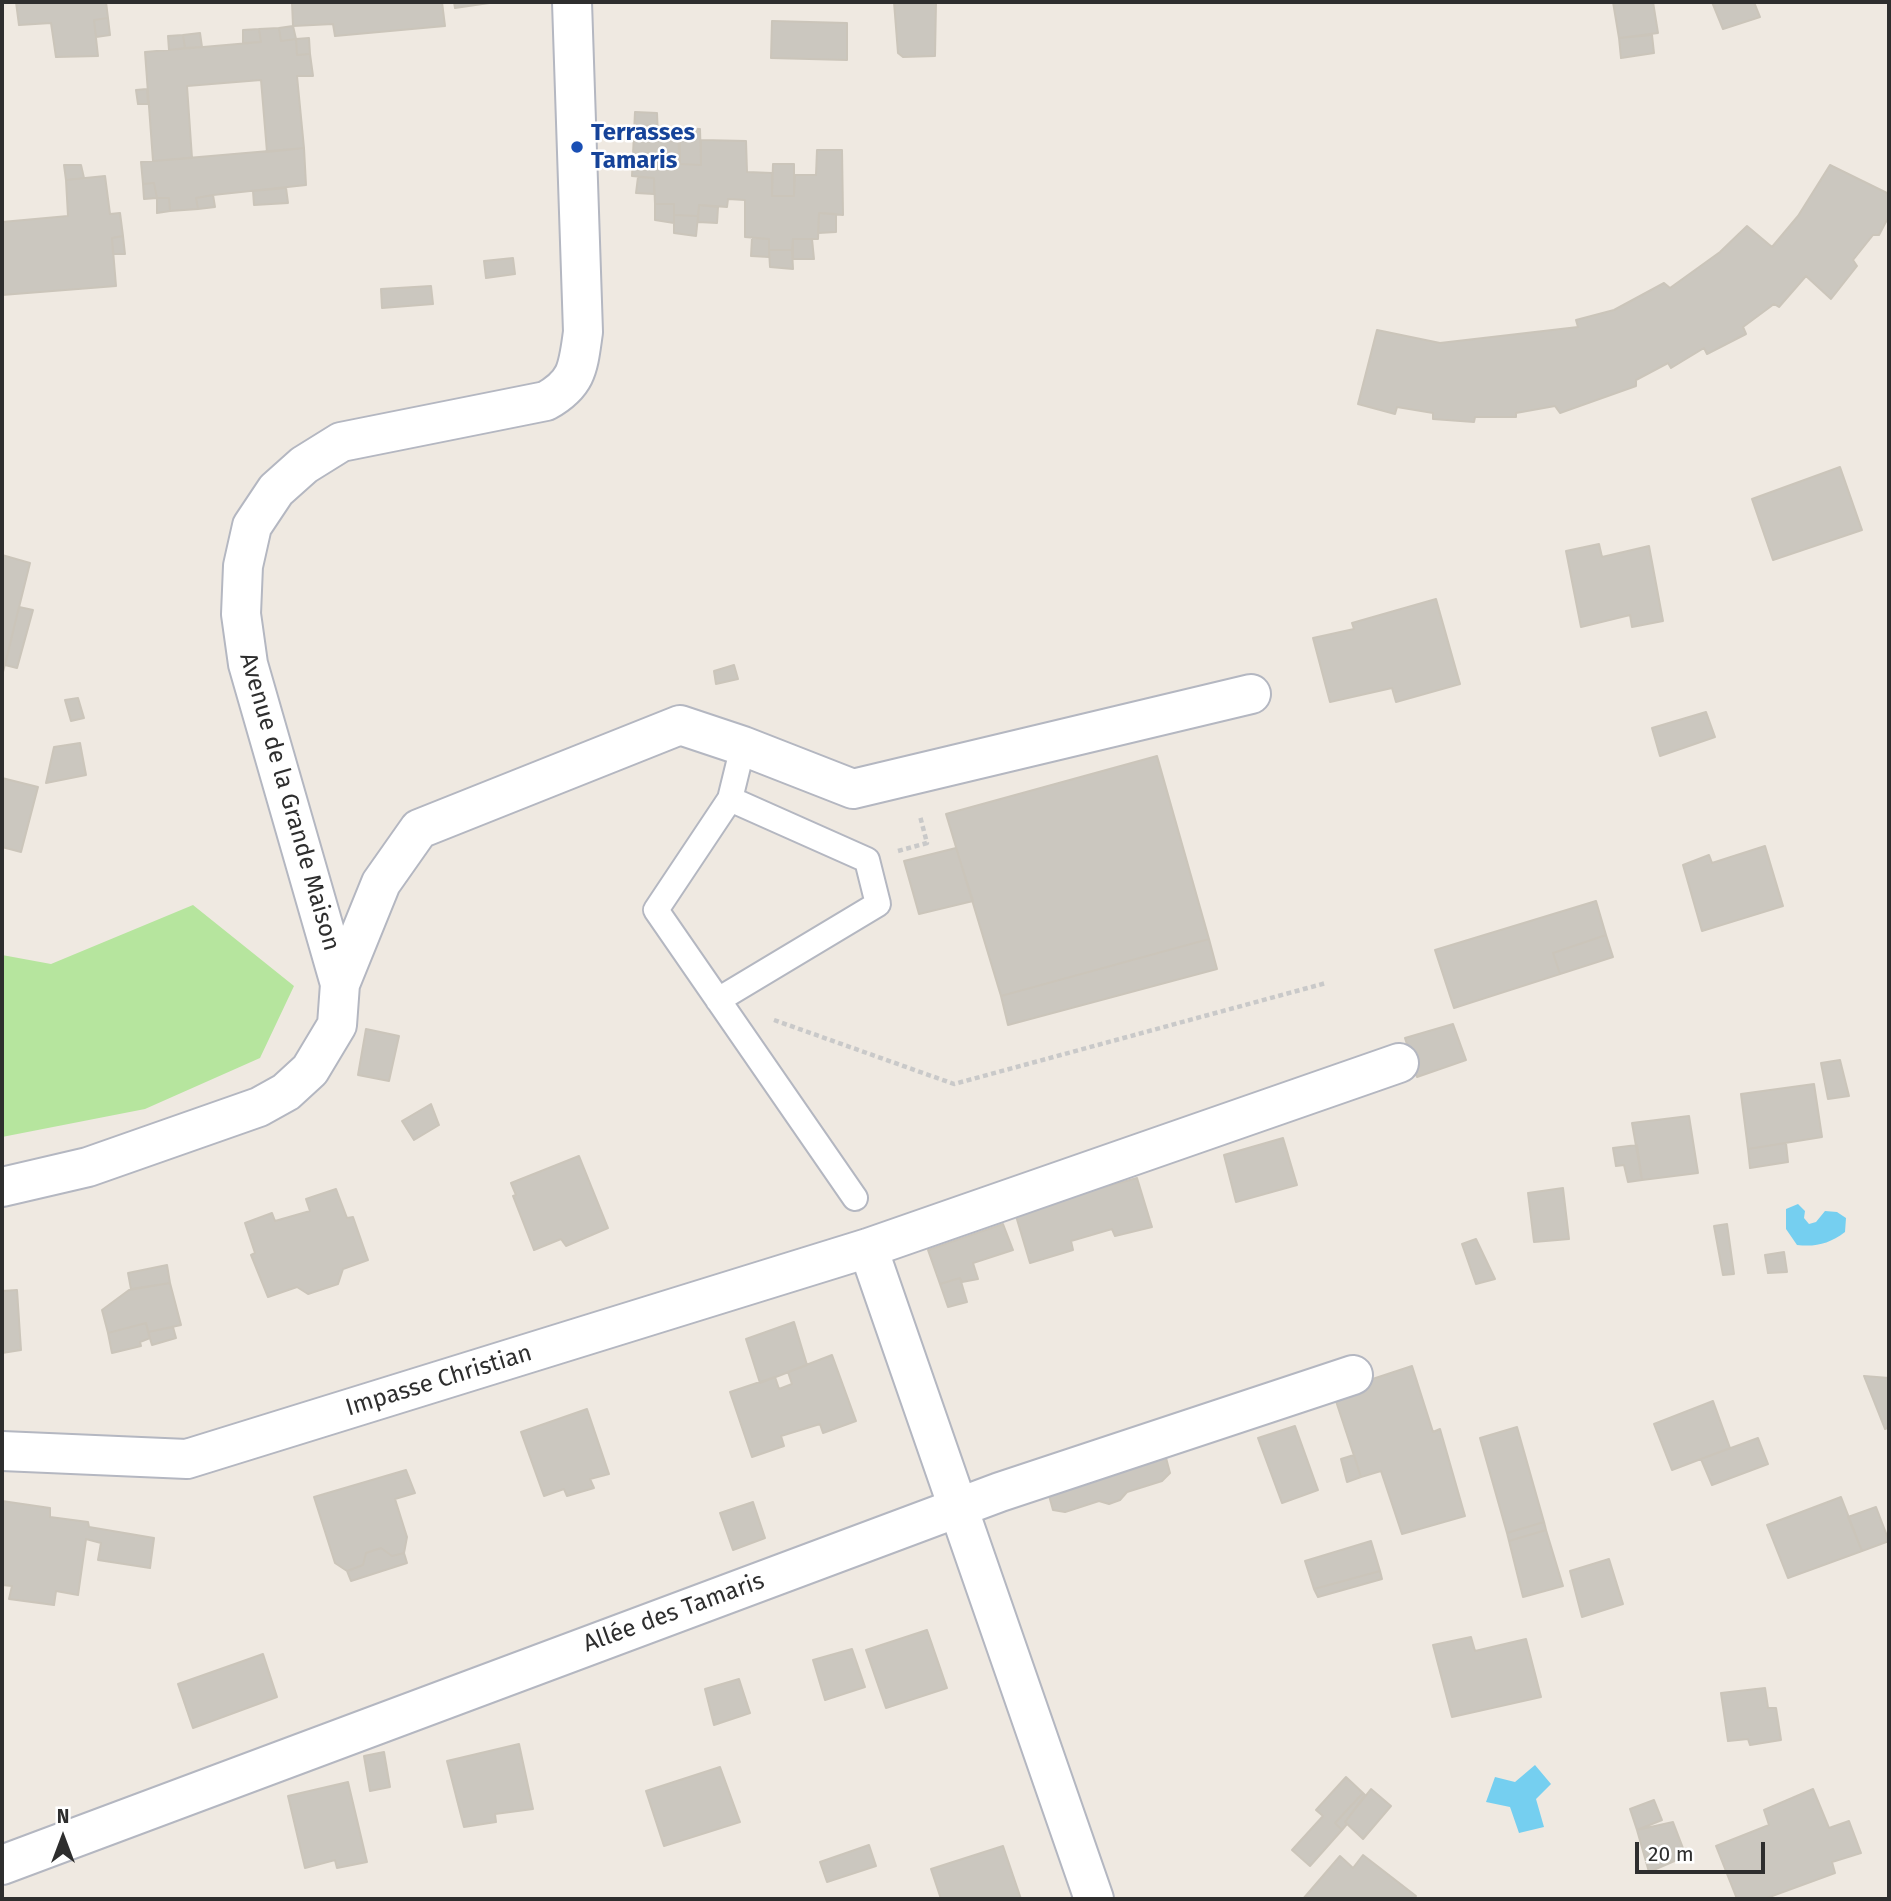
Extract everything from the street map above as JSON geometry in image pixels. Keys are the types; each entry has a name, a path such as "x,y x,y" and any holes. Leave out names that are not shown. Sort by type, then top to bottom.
{"street":[{"name":"Avenue de la Grande Maison","path":"2,1187 88,1167 259,1107 286,1092 310,1070 337,1026 340,984 248,664 241,614 242,578 252,526 276,490 304,465 341,442 546,401 565,390 578,368 583,332 572,2"},
{"path":"340,984 381,883 419,829 680,725 743,746 853,789 1251,694"},
{"name":"Impasse Christian","path":"2,1451 187,1460 868,1248 1399,1063"},
{"path":"868,1248 1094,1899"},
{"name":"Allée des Tamaris","path":"2,1864 957,1508 1353,1375"}],"lane":[{"path":"743,746 730,800 656,910 855,1198"},
{"path":"718,1000 878,904 867,860 730,800"}],"path":[{"path":"867,860 927,842 908,776"},
{"path":"718,1000 954,1084 1326,983"}],"green space":[{"path":"193,905 294,986 260,1058 145,1109 2,1137 2,955 51,964"}],"water":[{"path":"1798,1204 1805,1211 1804,1218 1809,1224 1816,1222 1825,1211 1837,1212 1846,1218 1845,1232 1822,1244 1797,1245 1786,1229 1786,1209"},
{"path":"1535,1765 1551,1784 1536,1799 1544,1827 1519,1833 1510,1807 1486,1802 1495,1777 1515,1782"}],"building":[{"path":"16,2 106,2 108,18 94,20 98,56 56,57 51,23 19,25"},
{"path":"292,2 442,2 445,26 335,36 333,24 293,26"},
{"path":"454,2 496,2 455,8"},
{"path":"894,2 936,2 935,56 903,57 898,53"},
{"path":"1613,2 1653,2 1658,33 1619,38"},
{"path":"1712,2 1754,2 1760,17 1723,29"},
{"path":"108,18 110,35 96,37 94,20"},
{"path":"772,21 847,23 847,60 771,58"},
{"path":"293,26 296,39 281,41 279,28"},
{"path":"279,28 281,41 296,39 297,55 310,54 313,76 297,76 304,148 267,152 261,80 187,86 192,158 153,161 145,52 261,42 259,29"},
{"path":"259,29 261,42 243,43 243,30"},
{"path":"200,33 202,47 185,48 183,35"},
{"path":"183,35 185,48 169,50 168,36"},
{"path":"1652,35 1654,53 1621,58 1619,38"},
{"path":"309,38 310,54 297,55 296,39"},
{"path":"147,89 148,104 138,104 136,90"},
{"path":"635,112 657,113 658,137 678,138 680,164 701,165 701,140 746,141 747,172 772,173 772,196 794,196 795,175 816,175 817,150 842,150 843,215 819,213 818,239 793,239 792,250 769,250 769,239 745,237 745,200 728,199 727,207 699,205 698,216 674,215 674,204 655,204 654,178 632,176"},
{"path":"680,128 700,129 701,165 680,164"},
{"path":"304,148 306,185 196,198 198,209 170,211 169,198 157,198 154,183 143,184 141,162"},
{"path":"773,164 794,164 794,196 772,196"},
{"path":"64,165 81,165 84,178 66,180"},
{"path":"1830,165 1889,194 1889,216 1879,235 1873,235 1853,260 1857,266 1831,299 1806,276 1779,307 1774,304 1743,327 1746,334 1707,354 1704,348 1671,368 1668,363 1636,380 1636,386 1560,413 1555,406 1516,413 1516,417 1475,417 1474,422 1433,419 1433,413 1397,407 1395,414 1358,404 1377,330 1440,343 1578,327 1576,320 1614,310 1664,283 1670,288 1720,252 1747,226 1772,247 1798,216"},
{"path":"105,176 110,214 120,213 123,236 112,238 116,286 2,295 2,222 68,216 66,180"},
{"path":"638,177 654,178 654,194 636,193"},
{"path":"154,183 157,198 144,199 143,184"},
{"path":"286,188 288,203 254,205 253,191"},
{"path":"213,195 215,207 198,209 196,198"},
{"path":"157,198 169,198 170,211 157,213"},
{"path":"655,204 674,204 674,223 655,220"},
{"path":"699,205 718,207 717,223 698,222"},
{"path":"819,213 836,214 836,232 818,233"},
{"path":"674,215 698,216 696,236 674,233"},
{"path":"123,236 125,254 113,254 112,238"},
{"path":"752,238 769,239 769,257 751,256"},
{"path":"793,239 812,239 814,259 793,259"},
{"path":"769,250 792,250 793,269 770,267"},
{"path":"513,258 515,274 486,278 484,261"},
{"path":"431,286 433,304 382,308 381,289"},
{"path":"1840,467 1862,530 1773,560 1752,499"},
{"path":"1599,544 1602,557 1649,546 1663,621 1632,627 1630,615 1581,627 1566,551"},
{"path":"2,555 30,563 2,676"},
{"path":"1436,599 1460,684 1396,702 1392,688 1330,702 1313,638 1354,629 1352,623"},
{"path":"19,607 33,610 17,668 5,665"},
{"path":"734,665 738,679 716,684 714,671"},
{"path":"78,698 84,718 71,721 65,700"},
{"path":"1706,712 1715,737 1660,756 1652,728"},
{"path":"80,743 86,775 46,783 54,747"},
{"path":"1157,756 1209,939 1001,996 946,814"},
{"path":"2,778 38,787 21,852 2,847"},
{"path":"1765,846 1783,906 1702,931 1683,865 1709,855 1712,863"},
{"path":"956,848 973,901 919,914 904,861"},
{"path":"1596,901 1606,935 1553,953 1560,974 1454,1008 1435,950"},
{"path":"1606,935 1613,957 1560,974 1553,953"},
{"path":"1209,939 1217,969 1008,1025 1001,996"},
{"path":"1453,1024 1466,1060 1417,1077 1405,1038"},
{"path":"366,1029 399,1036 389,1081 358,1075"},
{"path":"1840,1060 1849,1096 1828,1099 1821,1063"},
{"path":"1814,1084 1822,1137 1748,1149 1741,1094"},
{"path":"431,1104 439,1125 414,1140 402,1121"},
{"path":"1689,1116 1698,1173 1642,1180 1632,1123"},
{"path":"1283,1138 1297,1185 1236,1202 1224,1155"},
{"path":"1786,1143 1788,1162 1750,1168 1748,1149"},
{"path":"1637,1145 1642,1180 1628,1182 1624,1165 1616,1166 1613,1148"},
{"path":"579,1156 608,1228 566,1246 561,1239 534,1250 513,1196 516,1195 511,1183"},
{"path":"1137,1178 1152,1227 1115,1236 1112,1229 1071,1241 1073,1250 1030,1263 1016,1216 1057,1203 1054,1196 1098,1181 1101,1188"},
{"path":"1563,1188 1569,1239 1534,1242 1528,1193"},
{"path":"336,1189 347,1218 353,1217 368,1260 343,1269 338,1284 308,1294 297,1287 268,1297 251,1255 255,1253 245,1223 272,1213 275,1221 310,1211 306,1199"},
{"path":"1003,1224 1013,1250 973,1263 978,1279 962,1282 960,1278 940,1284 928,1250"},
{"path":"1727,1224 1734,1274 1723,1275 1714,1226"},
{"path":"1476,1239 1495,1279 1476,1284 1462,1244"},
{"path":"1784,1252 1787,1272 1768,1273 1765,1255"},
{"path":"167,1265 170,1283 131,1289 128,1273"},
{"path":"960,1278 967,1302 948,1307 940,1284"},
{"path":"170,1283 181,1325 148,1332 146,1323 108,1333 102,1310 129,1290"},
{"path":"17,1290 21,1350 2,1353 2,1291"},
{"path":"794,1322 807,1365 760,1383 746,1339"},
{"path":"146,1323 150,1338 140,1342 141,1346 112,1353 108,1333"},
{"path":"173,1327 176,1338 152,1345 148,1332"},
{"path":"832,1355 856,1421 823,1433 820,1424 781,1436 784,1446 752,1457 730,1392 775,1377 779,1389 792,1384 788,1372"},
{"path":"1412,1366 1433,1432 1440,1429 1465,1516 1402,1534 1381,1471 1361,1477 1333,1392"},
{"path":"1864,1376 1889,1378 1889,1427 1885,1429"},
{"path":"1713,1401 1730,1448 1672,1470 1654,1424"},
{"path":"587,1409 609,1474 590,1479 594,1488 567,1496 564,1489 544,1496 521,1432"},
{"path":"1295,1426 1318,1490 1282,1503 1258,1438"},
{"path":"1517,1427 1544,1522 1507,1533 1480,1438"},
{"path":"1758,1438 1768,1464 1712,1485 1701,1459"},
{"path":"1165,1454 1170,1473 1162,1481 1127,1492 1120,1500 1109,1504 1099,1501 1065,1512 1053,1510 1048,1492"},
{"path":"1354,1455 1361,1477 1347,1482 1341,1459"},
{"path":"406,1470 415,1493 395,1499 407,1537 404,1553 392,1556 381,1548 366,1553 363,1565 347,1571 335,1563 314,1497"},
{"path":"1841,1497 1862,1551 1788,1578 1767,1525"},
{"path":"2,1501 50,1508 50,1517 88,1522 89,1527 154,1538 150,1568 98,1560 101,1543 86,1539 78,1595 56,1591 54,1605 9,1599 12,1586 2,1585"},
{"path":"753,1502 765,1538 733,1550 720,1513"},
{"path":"1876,1507 1889,1541 1862,1551 1848,1517"},
{"path":"1544,1522 1546,1530 1509,1541 1507,1533"},
{"path":"1546,1530 1563,1586 1523,1597 1509,1541"},
{"path":"1371,1541 1380,1571 1314,1589 1305,1561"},
{"path":"381,1548 392,1556 404,1553 407,1563 351,1581 347,1571 363,1565 366,1553"},
{"path":"1609,1559 1623,1604 1582,1617 1570,1571"},
{"path":"1380,1571 1382,1579 1318,1597 1314,1589"},
{"path":"927,1630 947,1688 886,1708 866,1650"},
{"path":"1471,1637 1475,1651 1526,1639 1541,1697 1452,1717 1433,1645"},
{"path":"852,1649 865,1687 825,1700 813,1660"},
{"path":"263,1654 277,1697 193,1728 178,1684"},
{"path":"739,1679 750,1713 714,1725 705,1689"},
{"path":"1765,1688 1768,1708 1776,1708 1781,1740 1750,1745 1748,1739 1728,1741 1721,1693"},
{"path":"519,1744 533,1809 495,1814 496,1822 464,1827 447,1761"},
{"path":"384,1752 390,1787 370,1791 364,1756"},
{"path":"720,1767 740,1822 664,1846 646,1791"},
{"path":"1346,1777 1363,1793 1335,1823 1342,1830 1310,1866 1292,1850 1323,1816 1316,1810"},
{"path":"348,1782 367,1862 337,1868 335,1860 305,1868 288,1796"},
{"path":"1371,1789 1391,1806 1363,1839 1345,1822"},
{"path":"1813,1789 1829,1828 1849,1821 1861,1853 1832,1862 1835,1873 1764,1899 1737,1899 1716,1846 1769,1825 1764,1810"},
{"path":"1363,1793 1365,1795 1342,1830 1335,1823"},
{"path":"1654,1800 1662,1820 1637,1830 1630,1809"},
{"path":"1673,1822 1686,1856 1649,1872 1637,1830"},
{"path":"869,1845 876,1866 827,1882 820,1862"},
{"path":"1003,1846 1021,1899 941,1899 931,1869"},
{"path":"1363,1855 1416,1896 1413,1899 1303,1899 1340,1856 1353,1868"}],"place":[{"name":"Terrasses Tamaris","path":"577,147"}]}
